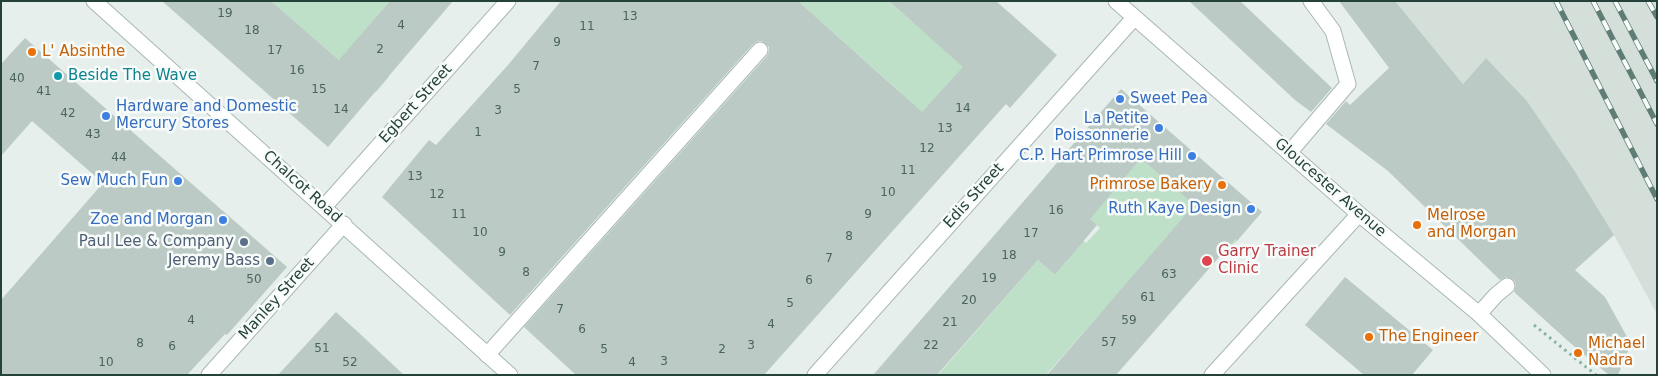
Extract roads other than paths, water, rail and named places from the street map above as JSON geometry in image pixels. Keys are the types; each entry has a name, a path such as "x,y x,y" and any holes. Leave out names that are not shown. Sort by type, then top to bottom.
{"street":[{"name":"Chalcot Road","path":"94,1 510,375"},
{"name":"Egbert Street","path":"324,207 508,1"},
{"name":"Gloucester Avenue","path":"1116,1 1359,214 1480,314 1543,375"},
{"path":"1289,153 1348,84 1334,31 1311,1"},
{"name":"Edis Street","path":"815,375 1134,18"},
{"path":"488,355 760,50"},
{"path":"1212,375 1359,214"},
{"name":"Manley Street","path":"213,373 344,224"},
{"path":"1480,314 1502,291"}],"railway":[{"path":"1556,1 1657,199"},
{"path":"1593,1 1657,124"},
{"path":"1615,1 1657,81"},
{"path":"1648,1 1657,17"}],"place":[{"name":"L' Absinthe","path":"32,52"},
{"name":"Beside The Wave","path":"58,76"},
{"name":"Sweet Pea","path":"1120,99"},
{"name":"Hardware and Domestic Mercury Stores","path":"106,116"},
{"name":"La Petite Poissonnerie","path":"1159,128"},
{"name":"C.P. Hart Primrose Hill","path":"1192,156"},
{"name":"Sew Much Fun","path":"178,181"},
{"name":"Primrose Bakery","path":"1222,185"},
{"name":"Ruth Kaye Design","path":"1251,209"},
{"name":"Zoe and Morgan","path":"223,220"},
{"name":"Melrose and Morgan","path":"1417,225"},
{"name":"Paul Lee & Company","path":"244,242"},
{"name":"Jeremy Bass","path":"270,261"},
{"name":"Garry Trainer Clinic","path":"1207,261"},
{"name":"The Engineer","path":"1369,337"},
{"name":"Michael Nadra","path":"1578,353"}]}
